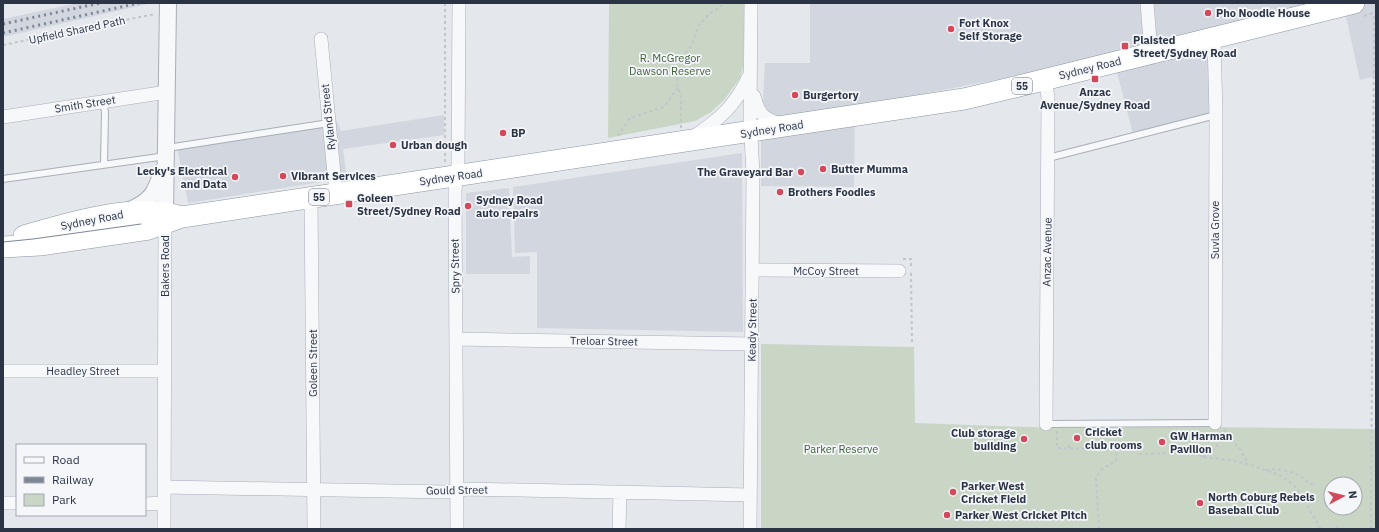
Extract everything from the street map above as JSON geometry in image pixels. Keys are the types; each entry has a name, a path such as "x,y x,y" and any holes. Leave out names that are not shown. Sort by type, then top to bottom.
{"highway":[{"name":"Sydney Road","path":"3,246 40,245 149,229 171,218 336,194 451,170 683,135 751,132 787,127 964,98 1354,3"},
{"name":"Sydney Road","path":"3,242 59,226 121,214 149,211 171,218"}],"street":[{"name":"Bakers Road","path":"164,529 164,371 171,218 166,155 168,3"},
{"name":"Spry Street","path":"457,529 455,187 451,170 458,164 459,3"},
{"path":"751,3 751,78 756,104 761,114 767,120 787,127"},
{"path":"1147,3 1151,53"},
{"name":"Suvla Grove","path":"1214,38 1220,426"},
{"name":"Ryland Street","path":"321,39 336,194"},
{"path":"683,135 722,117 751,78"},
{"name":"Keady Street","path":"750,529 753,270 751,78"},
{"name":"Anzac Avenue","path":"1045,79 1048,93 1052,424"},
{"name":"Smith Street","path":"3,117 167,92"},
{"path":"121,214 143,205 149,199 157,187 166,155"},
{"name":"Goleen Street","path":"311,198 314,529"},
{"name":"McCoy Street","path":"753,270 899,271"},
{"name":"Treloar Street","path":"456,339 752,344"},
{"name":"Headley Street","path":"3,371 164,371"},
{"name":"Gould Street","path":"164,487 456,491 467,489 750,495"},
{"path":"620,493 620,529"},
{"path":"3,503 16,504"},
{"path":"146,504 164,503"}],"lane":[{"path":"103,101 105,112 104,163"},
{"path":"1048,158 1216,115"},
{"path":"3,179 166,155 329,123"},
{"path":"1052,424 1220,426"}],"path":[{"path":"445,3 451,170"},
{"path":"683,135 681,98 678,87 679,61 692,45 698,26 709,14 726,3"},
{"path":"1371,529 1374,13 1376,12"},
{"name":"Upfield Shared Path","path":"3,45 150,15"},
{"path":"617,137 630,118 664,107 678,87"},
{"path":"911,281 912,344"},
{"path":"1052,424 1058,448 1138,450 1139,454 1187,452 1195,453 1202,457 1248,464 1282,476 1292,483 1321,529"},
{"path":"1220,426 1240,449 1248,464"},
{"path":"1202,457 1211,453 1226,433"},
{"path":"1069,443 1069,448"},
{"path":"1099,529 1096,479 1099,471 1105,466 1116,462 1117,443"},
{"path":"1266,470 1278,469 1299,474 1306,481 1316,486"}],"shaded area":[{"path":"78,3 152,3 3,37 3,19"},
{"path":"810,3 1323,3 1210,33 1211,114 1133,134 1113,57 855,107 854,187 761,186 761,139 765,63 810,63"},
{"path":"1343,3 1376,3 1376,76 1360,80"},
{"path":"444,115 444,135 343,149 347,178 188,203 177,147 336,119 341,131"},
{"path":"742,153 743,332 537,328 537,252 515,253 513,187"},
{"path":"509,188 512,257 530,256 530,274 466,274 466,193"}],"green space":[{"name":"R. McGregor Dawson Reserve","path":"609,3 745,3 743,67 740,78 724,100 711,112 695,121 608,138"},
{"name":"Parker Reserve","path":"761,344 914,347 915,423 1055,428 1201,427 1376,429 1376,529 761,529"}],"tram line":[{"path":"3,242 141,224"}],"railway":[{"path":"3,24 100,3"},
{"path":"3,33 139,3"}],"place":[{"name":"Pho Noodle House","path":"1208,13"},
{"name":"Fort Knox Self Storage","path":"951,29"},
{"name":"Plaisted Street/Sydney Road","path":"1125,46"},
{"name":"Anzac Avenue/Sydney Road","path":"1095,79"},
{"name":"Burgertory","path":"795,95"},
{"name":"BP","path":"503,133"},
{"name":"Urban dough","path":"393,145"},
{"name":"Butter Mumma","path":"823,169"},
{"name":"The Graveyard Bar","path":"801,172"},
{"name":"Vibrant Services","path":"283,176"},
{"name":"Lecky's Electrical and Data","path":"235,177"},
{"name":"Brothers Foodies","path":"780,192"},
{"name":"Goleen Street/Sydney Road","path":"349,204"},
{"name":"Sydney Road auto repairs","path":"468,206"},
{"name":"Cricket club rooms","path":"1077,438"},
{"name":"Club storage building","path":"1024,439"},
{"name":"GW Harman Pavilion","path":"1162,442"},
{"name":"Parker West Cricket Field","path":"953,492"},
{"name":"North Coburg Rebels Baseball Club","path":"1200,503"},
{"name":"Parker West Cricket Pitch","path":"947,515"}]}
